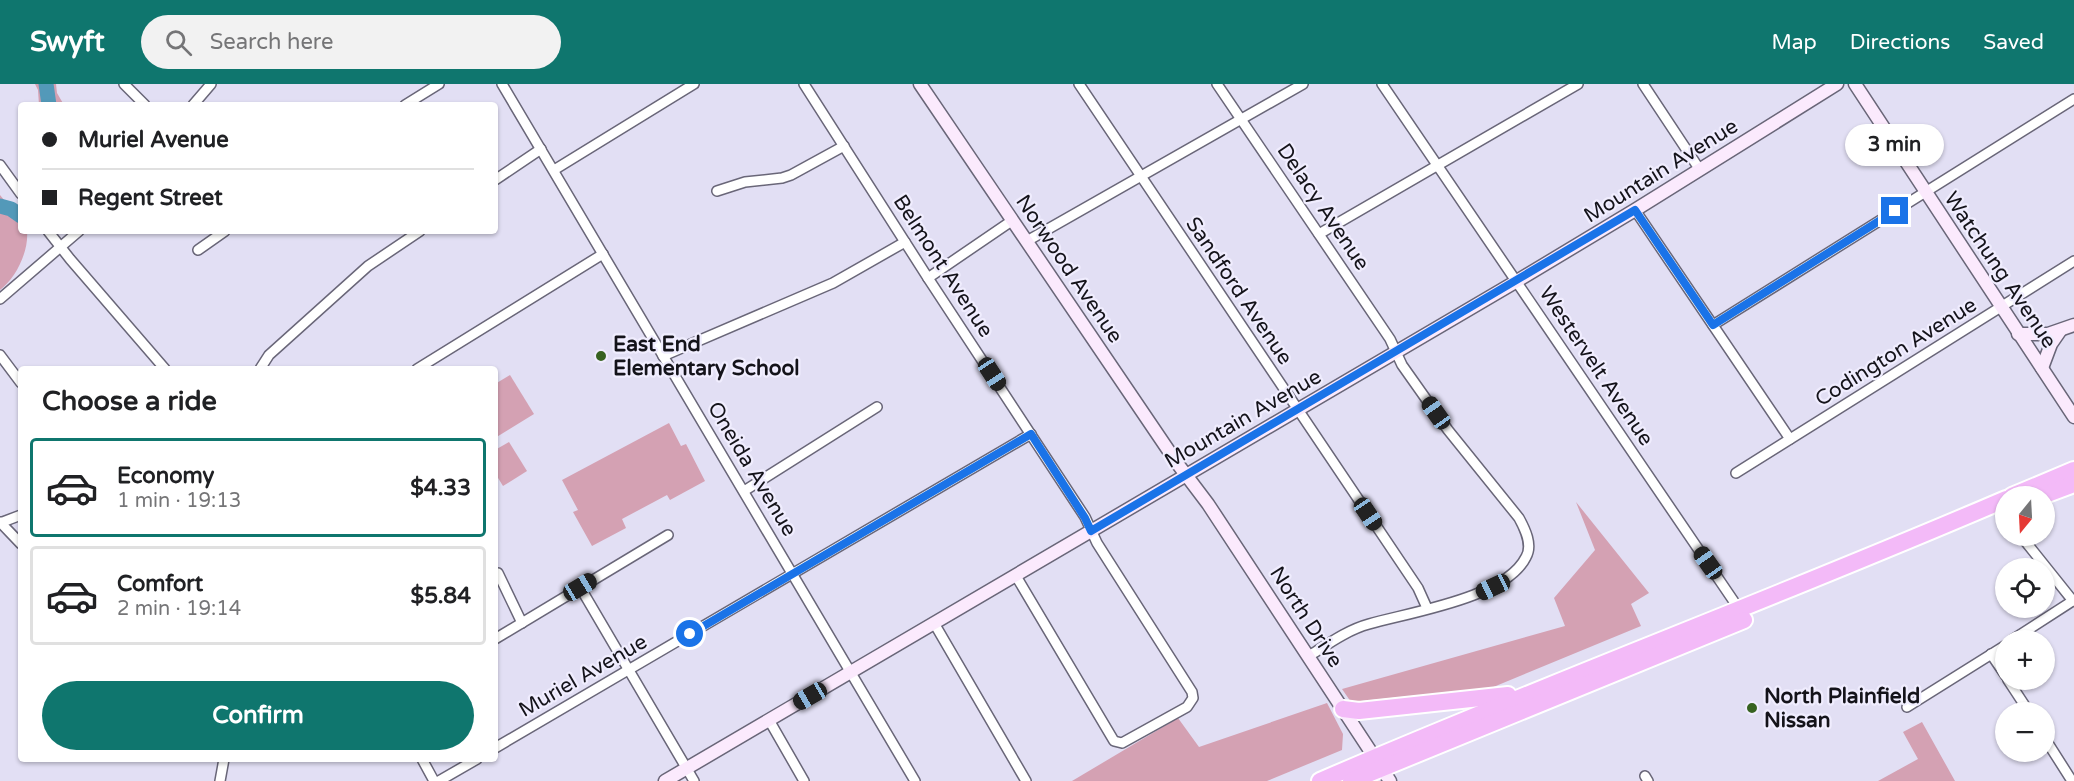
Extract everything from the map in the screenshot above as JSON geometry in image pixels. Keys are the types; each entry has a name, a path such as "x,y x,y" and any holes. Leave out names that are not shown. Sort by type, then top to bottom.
{"highway":[{"path":"2036,486 2074,470"},
{"path":"2055,491 2074,484"},
{"path":"1320,781 1382,769 1527,693 1739,609 1995,514"},
{"path":"1351,781 1995,514"},
{"path":"1343,709 1359,711 1527,693"}],"street":[{"path":"124,84 141,102"},
{"path":"196,102 211,84"},
{"path":"410,102 439,84"},
{"name":"Oneida Avenue","path":"502,84 915,781"},
{"path":"554,170 694,84"},
{"name":"Belmont Avenue","path":"804,84 1085,518 1097,543 1192,692 1193,699 1187,707 1122,743 1114,741 1016,576"},
{"name":"Norwood Avenue","path":"920,84 1187,475"},
{"name":"Sandford Avenue","path":"1079,84 1418,588 1427,608"},
{"name":"Delacy Avenue","path":"1217,84 1390,339 1402,365 1448,430 1515,512 1526,530 1528,544 1526,557 1519,567 1504,580 1474,595 1427,608"},
{"path":"1027,241 1242,121 1303,84"},
{"name":"Westervelt Avenue","path":"1382,84 1739,609"},
{"path":"1319,234 1578,84"},
{"path":"1643,84 1700,170"},
{"name":"Mountain Avenue","path":"665,781 1517,281 1837,84"},
{"name":"Watchung Avenue","path":"1855,84 2074,417"},
{"path":"1713,325 2074,99"},
{"path":"717,190 745,182 791,175 844,146"},
{"path":"498,178 541,149"},
{"path":"0,165 18,190"},
{"path":"1635,210 1790,439"},
{"path":"928,278 1013,220"},
{"path":"50,234 162,366"},
{"path":"0,299 76,234"},
{"path":"198,250 221,234"},
{"path":"262,366 269,355 368,266 416,234"},
{"path":"663,356 833,282 905,242"},
{"path":"422,366 603,254"},
{"name":"Codington Avenue","path":"1736,473 2074,261"},
{"path":"2018,334 2041,335 2074,325"},
{"path":"2042,368 2048,349 2060,331"},
{"path":"0,355 18,379"},
{"path":"744,490 877,407"},
{"name":"Muriel Avenue","path":"498,746 1031,434"},
{"name":"North Drive","path":"1187,475 1382,769"},
{"path":"18,516 0,522 18,541"},
{"path":"498,637 668,535"},
{"path":"2028,546 2073,601 2028,630"},
{"path":"498,573 522,623"},
{"path":"580,587 694,781"},
{"path":"1309,656 1353,630 1427,608"},
{"path":"934,623 1026,781"},
{"path":"1907,706 1995,652"},
{"path":"1991,654 1995,660"},
{"path":"769,720 804,781"},
{"path":"2055,754 2072,781"},
{"path":"220,781 223,762"},
{"path":"424,762 434,781"},
{"path":"439,781 472,762"}],"shaded area":[{"path":"35,84 56,84 57,93 62,102 39,102"},
{"path":"0,195 18,217 18,234 27,234 27,239 20,264 11,279 0,290"},
{"path":"510,375 534,414 498,436 498,382"},
{"path":"669,423 681,446 686,444 705,481 670,500 667,495 622,519 626,528 592,546 573,512 578,510 562,480"},
{"path":"509,442 527,471 503,486 498,478 498,448"},
{"path":"1576,502 1649,593 1631,604 1641,626 1491,688 1351,702 1342,689 1565,626 1554,598 1595,550"},
{"path":"1327,703 1343,734 1342,750 1267,781 1072,781 1178,718 1199,747"},
{"path":"1922,722 1955,781 1878,781 1918,759 1903,732"}],"waterway":[{"path":"46,84 49,102"},
{"path":"0,206 18,214"}],"place":[{"name":"East End Elementary School","path":"601,356"},
{"name":"North Plainfield Nissan","path":"1752,708"}],"route":[{"path":"690,634 1031,434 1091,531 1635,210 1713,325 1895,211"}]}
